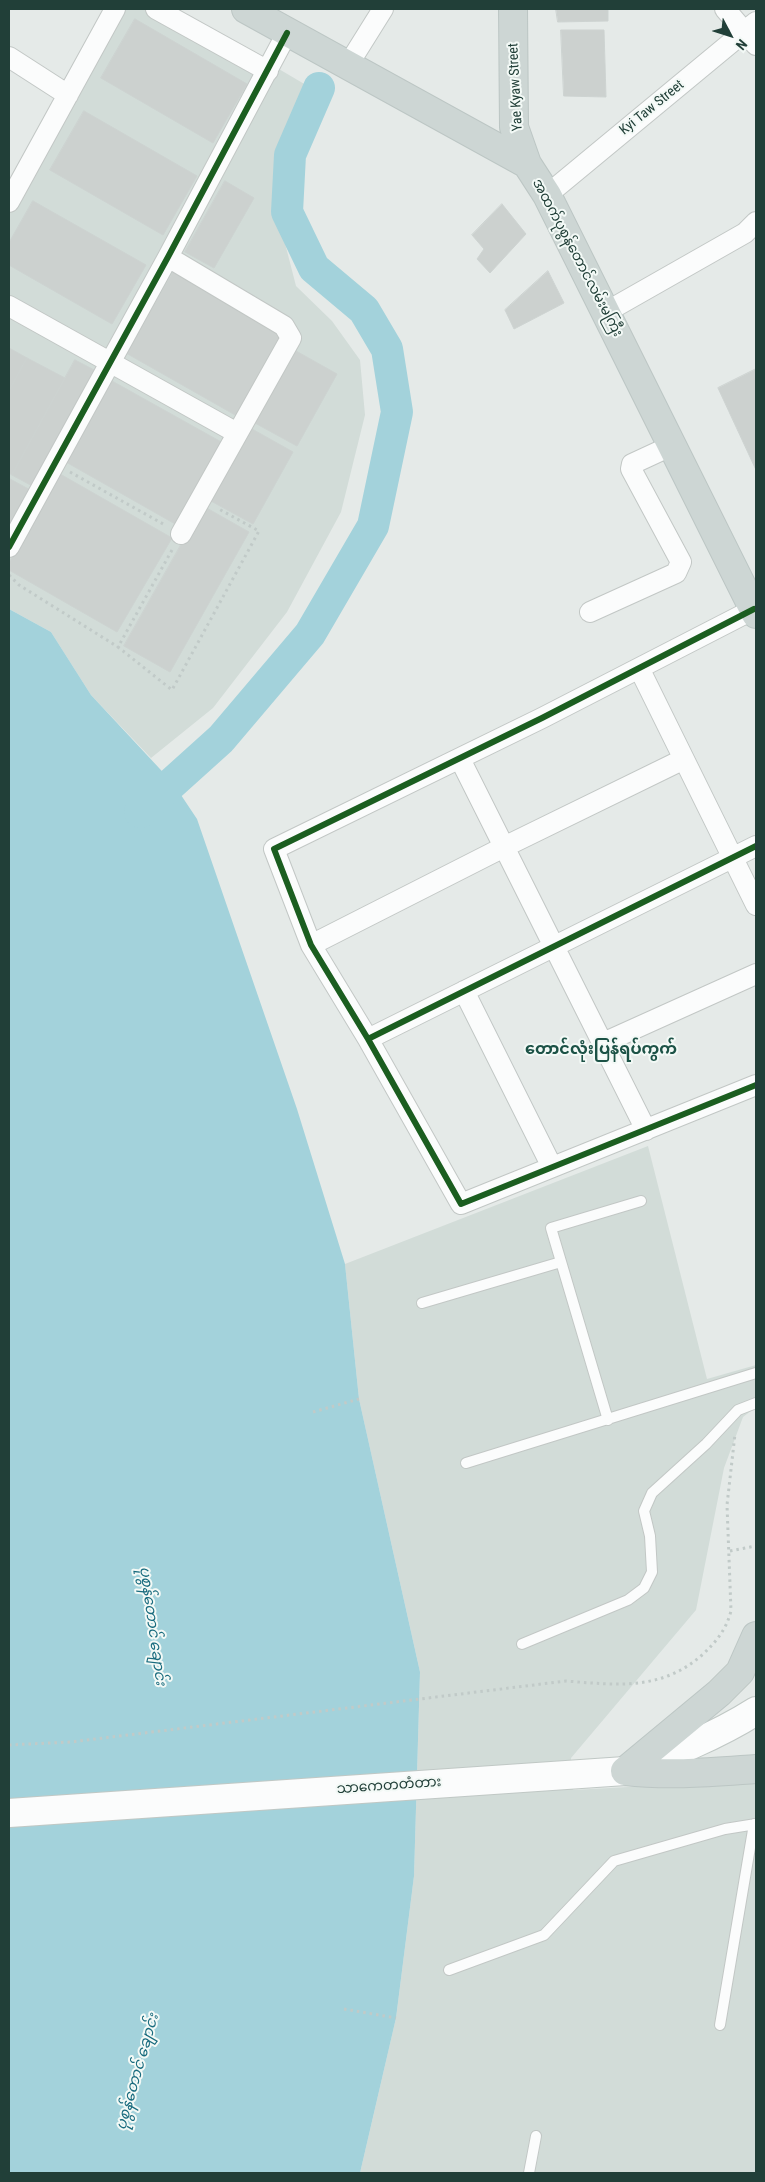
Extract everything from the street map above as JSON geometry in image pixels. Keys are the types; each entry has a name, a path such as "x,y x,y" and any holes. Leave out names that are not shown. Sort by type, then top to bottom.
{"main road":[{"name":"အထက်ပုစွန်တောင်လမ်းမကြီး","path":"246,9 526,164 547,195 753,599"},
{"name":"Yae Kyaw Street","path":"512,9 514,127 526,164"},
{"path":"625,1771 719,1693 740,1672 756,1636"},
{"name":"သာကေတတံတား","path":"9,1812 625,1771 682,1749 734,1725 756,1711"},
{"path":"625,1771 691,1774 756,1769"}],"street":[{"path":"9,202 115,9"},
{"path":"156,9 268,71"},
{"path":"348,66 383,9"},
{"path":"726,9 752,33"},
{"path":"9,547 168,257 287,33"},
{"name":"Kyi Taw Street","path":"547,195 752,33"},
{"path":"9,57 68,95"},
{"path":"606,312 745,233 756,222"},
{"path":"168,257 284,326 291,338 181,534"},
{"path":"9,306 237,433"},
{"path":"590,612 676,573 681,562 631,469 632,464 673,445"},
{"path":"753,599 639,668 460,759 274,849 311,945 368,1039 461,1204 756,1086"},
{"path":"639,668 756,905"},
{"path":"460,759 646,1130"},
{"path":"311,945 504,847 684,759"},
{"path":"368,1039 756,846"},
{"path":"603,1043 756,974"},
{"path":"464,991 552,1167"}],"lane":[{"path":"608,1420 551,1228 641,1201"},
{"path":"422,1303 561,1262"},
{"path":"466,1463 756,1373"},
{"path":"522,1644 628,1600 644,1588 652,1572 650,1536 644,1511 652,1493 706,1444 738,1410 756,1403"},
{"path":"449,1970 544,1935 614,1861 725,1830 755,1824 720,2026"},
{"path":"529,2173 536,2136"}],"path":[{"path":"55,464 181,534 118,647"},
{"path":"9,576 19,585 118,647 172,690 258,531 201,498"},
{"path":"313,1412 359,1400"},
{"path":"9,1745 80,1741 566,1681 624,1684 657,1680 681,1672 716,1643 728,1625 732,1595 727,1505 738,1410"},
{"path":"730,1551 756,1546"},
{"path":"344,2009 396,2018"}],"shaded area":[{"path":"126,9 177,9 306,85 275,152 278,216 296,286 332,321 360,360 365,415 341,512 287,612 213,708 151,758 91,695 51,632 9,609 9,207"},
{"path":"648,1146 707,1379 756,1365 756,1407 743,1417 724,1468 696,1610 571,1758 573,1790 683,1784 756,1784 756,2173 360,2173 396,2018 414,1876 420,1672 359,1399 345,1264"}],"water":[{"name":"ပုစွန်တောင် ချောင်း","path":"9,609 51,632 91,695 173,783 197,819 297,1109 345,1264 359,1399 420,1672 414,1876 396,2018 360,2173 9,2173"}],"building":[{"path":"556,9 608,9 608,21 558,22"},
{"path":"135,19 247,84 213,143 101,78"},
{"path":"561,30 604,30 606,97 564,96"},
{"path":"84,111 197,176 163,235 50,170"},
{"path":"225,181 254,198 214,268 185,252"},
{"path":"33,201 146,265 112,324 9,265 9,243"},
{"path":"502,204 526,234 490,273 477,259 484,249 472,235"},
{"path":"548,271 564,303 514,329 505,310"},
{"path":"173,272 283,334 237,416 126,353"},
{"path":"9,348 27,358 9,391"},
{"path":"296,351 337,374 297,446 255,423"},
{"path":"27,358 65,378 12,475 9,473 9,391"},
{"path":"75,360 98,372 36,488 12,475"},
{"path":"756,369 756,470 718,388"},
{"path":"112,381 223,443 177,525 66,462"},
{"path":"252,429 293,452 253,524 211,501"},
{"path":"60,474 172,538 117,632 9,570 9,563"},
{"path":"10,479 34,492 9,538 9,482"},
{"path":"203,506 249,532 170,672 124,646"}],"waterway":[{"path":"140,812 221,739 310,634 373,526 397,412 387,349 364,310 314,268 287,212 290,155 319,88"}],"cycle path":[{"path":"9,547 168,257 287,33"},
{"path":"754,609 542,718 274,849 311,945 368,1039 461,1204 756,1085"},
{"path":"368,1039 756,846"}],"district":[{"name":"တောင်လုံးပြန်ရပ်ကွက်","path":"601,1050"}]}
